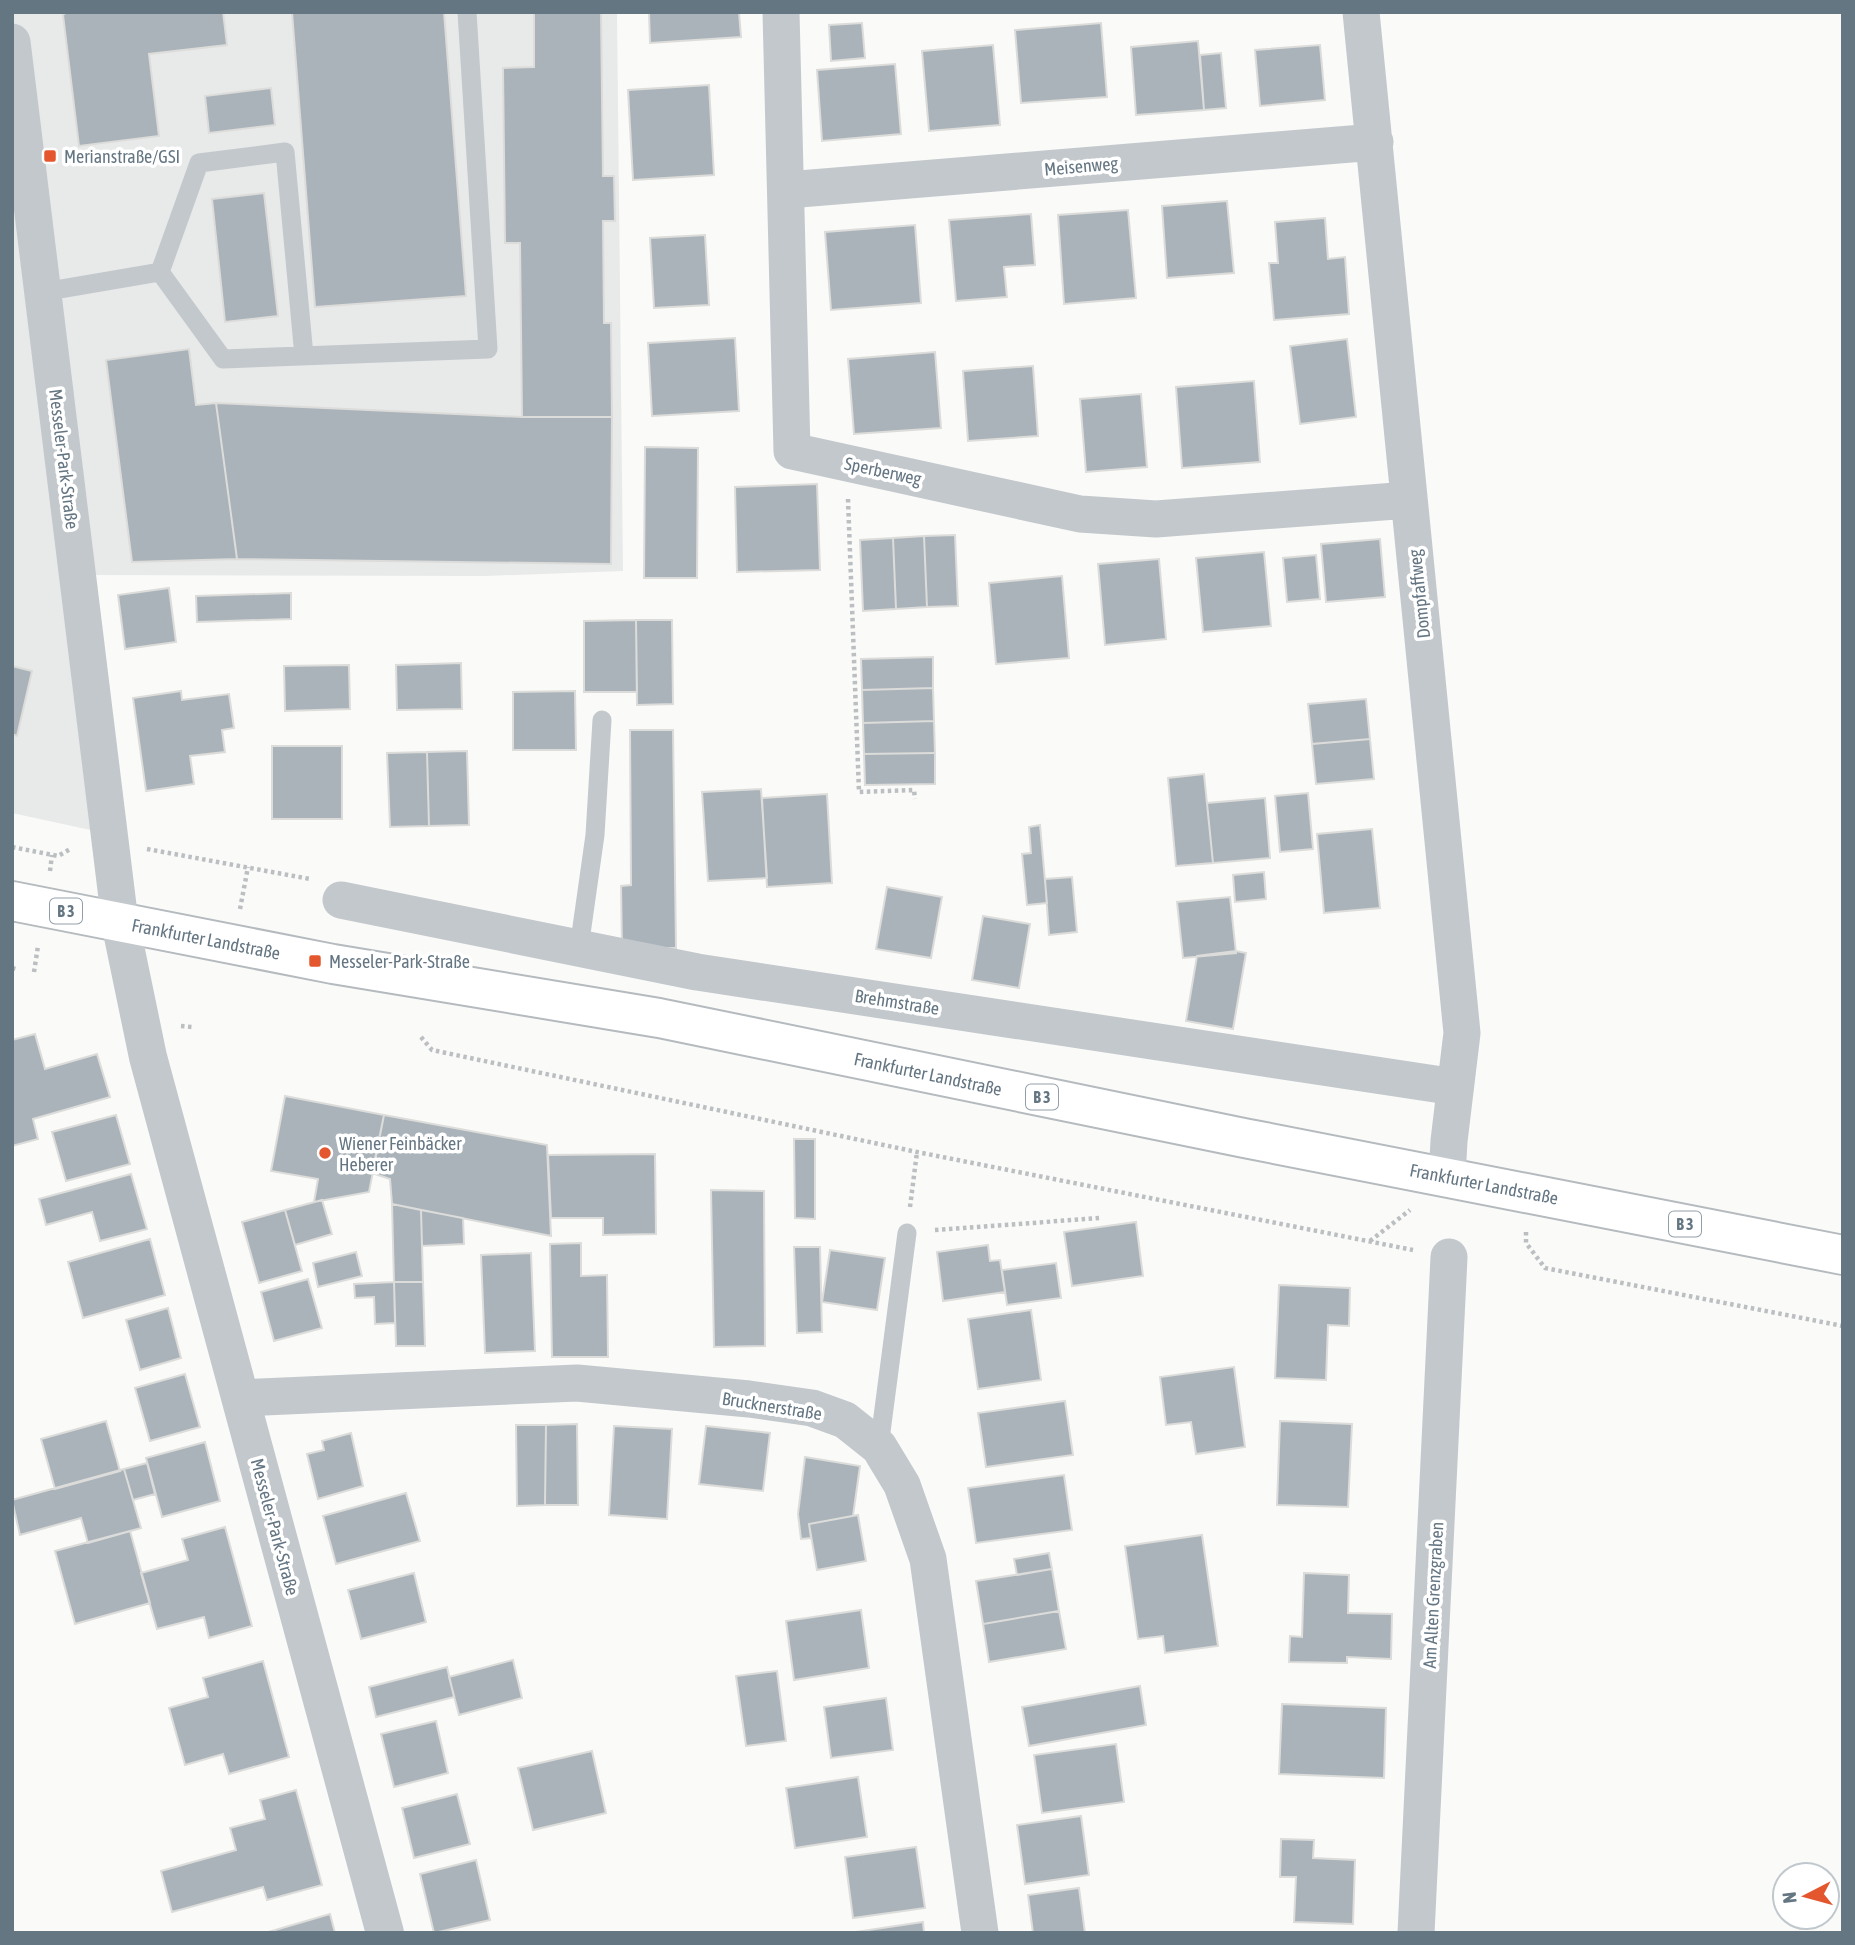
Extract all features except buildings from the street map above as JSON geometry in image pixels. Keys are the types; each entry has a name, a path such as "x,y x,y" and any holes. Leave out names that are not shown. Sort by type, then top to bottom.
{"main road":[{"name":"Frankfurter Landstraße","path":"12,901 345,967 659,1018 1244,1138 1843,1255"}],"street":[{"name":"Sperberweg","path":"781,12 792,451 1080,514 1156,519 1409,500"},
{"name":"Dompfaffweg","path":"1361,12 1462,1033 1447,1177"},
{"name":"Messeler-Park-Straße","path":"12,41 15,87 43,292 120,922 148,1057 386,1933"},
{"name":"Meisenweg","path":"787,190 1375,142"},
{"name":"Brehmstraße","path":"341,901 697,972 1455,1087"},
{"name":"Am Alten Grenzgraben","path":"1416,1933 1449,1257"},
{"name":"Brucknerstraße","path":"240,1398 578,1383 749,1399 812,1408 845,1420 879,1447 902,1485 928,1559 980,1933"}],"lane":[{"path":"160,272 223,359 488,349 467,12"},
{"path":"160,272 199,163 285,152 304,356"},
{"path":"43,292 160,272"},
{"path":"579,948 595,835 602,720"},
{"path":"879,1447 907,1233"}],"path":[{"path":"847,463 859,792 914,790 915,799"},
{"path":"12,847 58,856 71,850 82,835 111,843 323,881 341,901"},
{"path":"421,1037 432,1050 916,1152 1449,1257"},
{"path":"916,1152 907,1233 1100,1218"},
{"path":"1528,1193 1526,1243 1545,1268 1843,1326"},
{"path":"1369,1242 1420,1203"}],"shaded area":[{"path":"12,12 617,12 623,571 486,576 78,575 109,834 12,813"}],"place":[{"name":"Merianstraße/GSI","path":"50,156"},
{"name":"Messeler-Park-Straße","path":"315,961"},
{"name":"Wiener Feinbäcker Heberer","path":"325,1153"}]}
